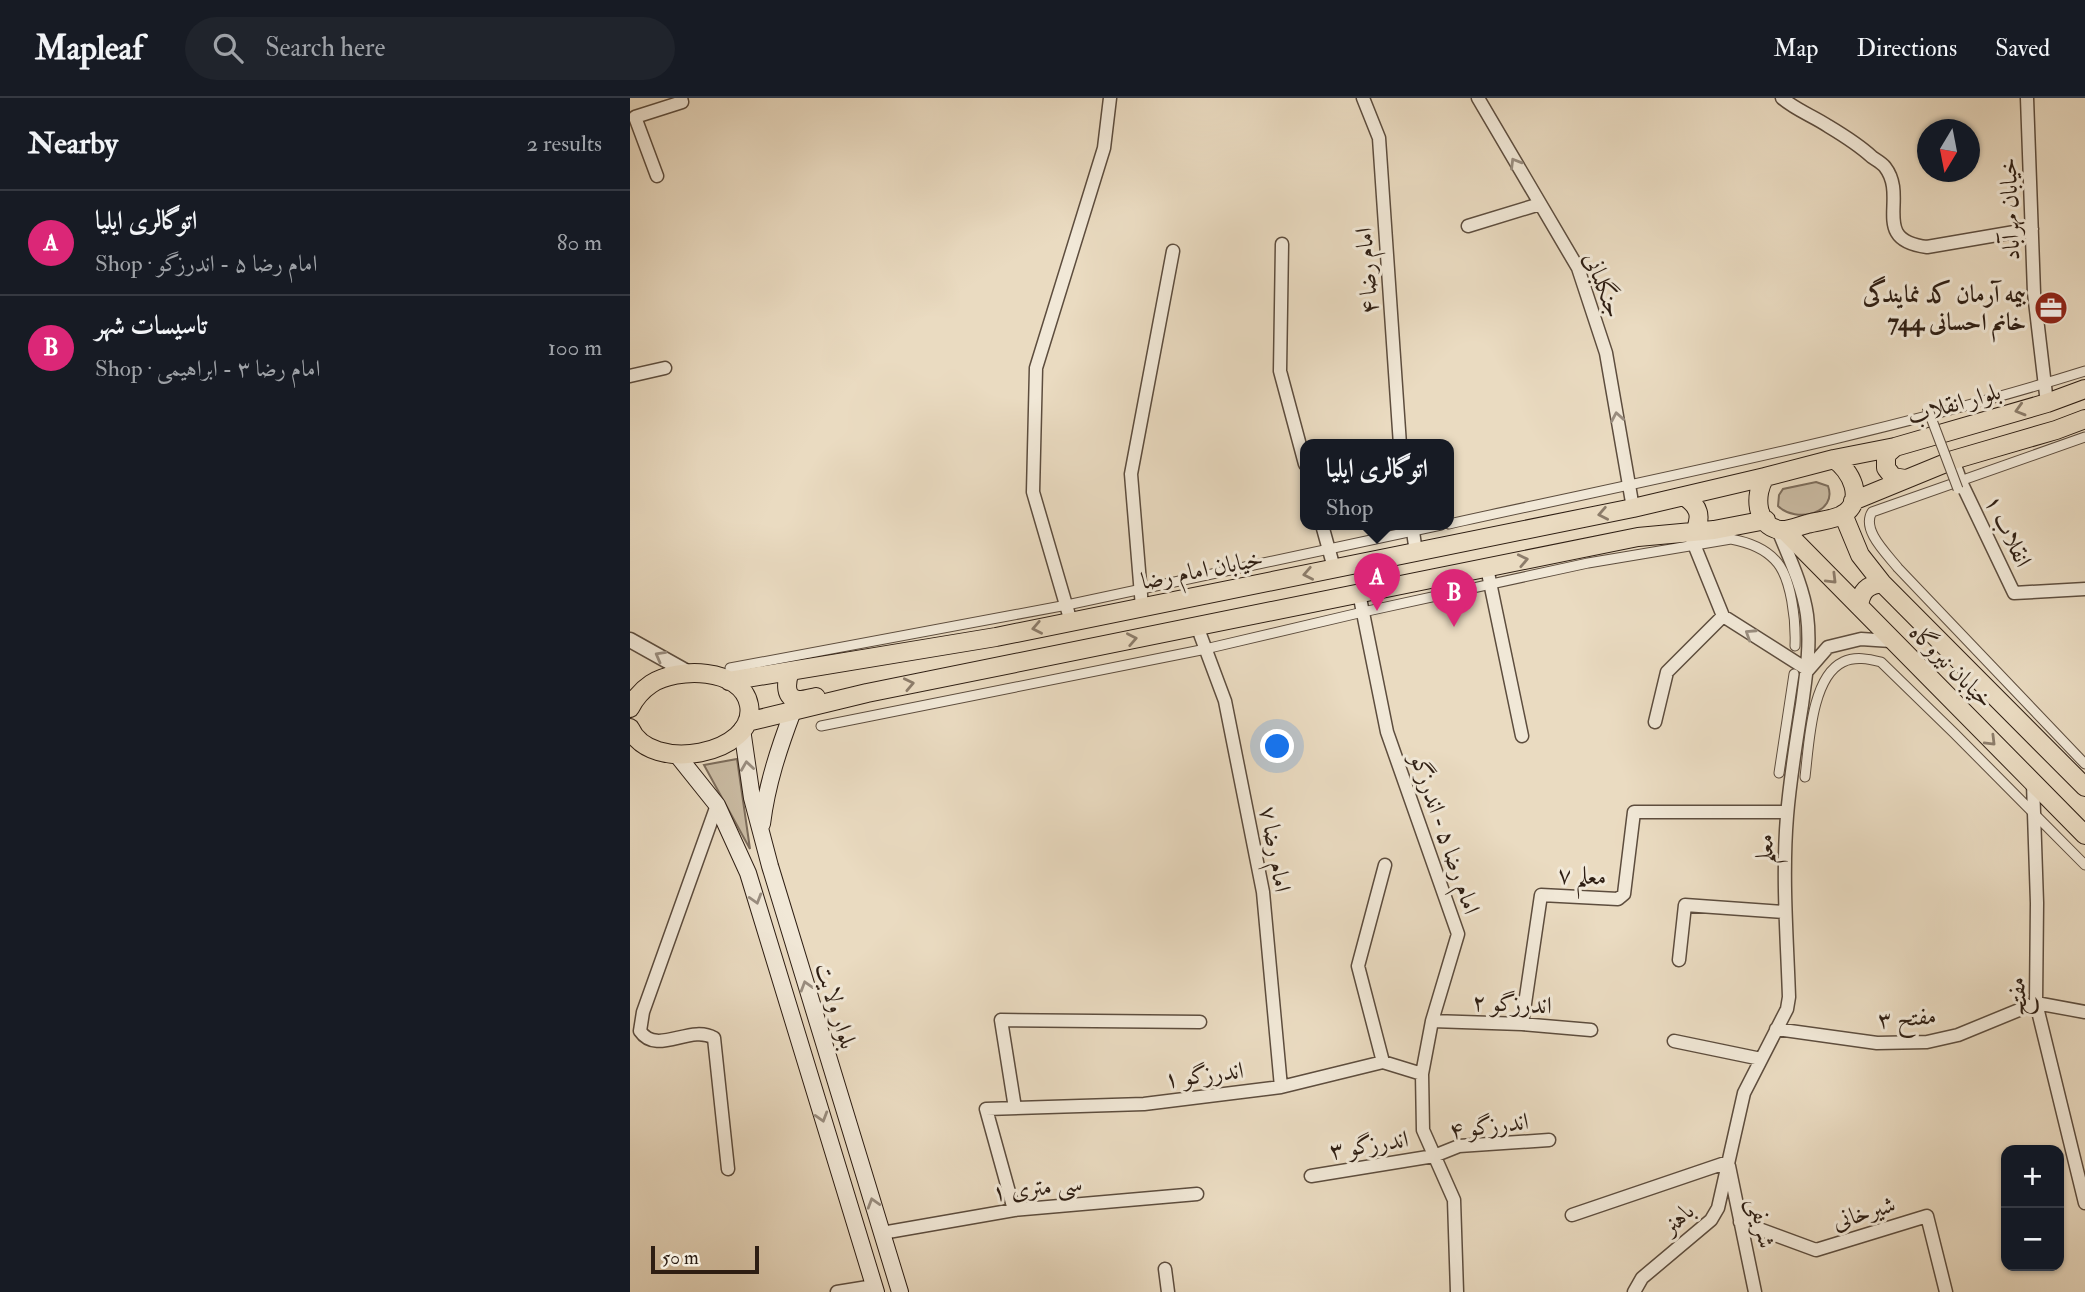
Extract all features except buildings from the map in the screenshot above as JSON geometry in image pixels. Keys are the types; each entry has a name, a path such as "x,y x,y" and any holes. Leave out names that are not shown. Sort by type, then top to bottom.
{"main road":[{"name":"بلوار انقلاب","path":"1765,477 1895,447 2047,403 2085,389"},
{"path":"630,749 651,748 677,755 689,755 712,750 730,741 745,726 867,693 1359,593 1489,576 1638,537 1693,536 1776,527 1848,507 1905,479 1953,460 2085,419"},
{"path":"1895,447 1886,456 1886,468 1893,477 1905,479"},
{"name":"خیابان نیروگاه","path":"1834,459 1851,476 1854,484 1848,507 1860,555 1882,583 2085,787"},
{"name":"خیابان امام رضا","path":"729,674 790,672 996,637 1069,613 1141,598 1334,569 1685,497 1765,477"},
{"path":"1765,477 1757,502 1761,516 1776,527"},
{"path":"1685,497 1694,502 1699,512 1700,522 1693,536"},
{"name":"خیابان نیروگاه","path":"1776,527 1859,606 2085,835"},
{"path":"1859,606 1861,594 1870,585 1882,583"},
{"path":"790,672 787,690 791,697 799,700 830,694 867,693"},
{"path":"631,700 652,683 668,677 690,673 729,674 746,695 749,705 745,726"},
{"path":"761,834 773,766 793,711"},
{"name":"بلوار ولایت","path":"745,726 752,798 761,834 900,1292"},
{"path":"630,728 635,737 651,748"},
{"name":"بلوار ولایت","path":"677,755 717,805 748,873 875,1289"},
{"path":"748,873 754,863 770,866"}],"street":[{"path":"657,176 635,117 682,102 681,98"},
{"path":"729,674 1069,613 1033,492 1036,369 1104,148 1110,98"},
{"name":"امام رضا ۴","path":"1363,98 1379,138 1400,439"},
{"name":"جنگلبانی","path":"1478,98 1578,268 1606,353 1633,508"},
{"path":"1782,98 1790,106 1827,125 1885,167 1892,183 1894,231 1902,240 1927,247 2032,229"},
{"name":"خیابان مهرآباد","path":"2027,98 2034,293 2047,403"},
{"path":"1468,226 1540,204"},
{"path":"1282,244 1280,371 1300,445"},
{"path":"1173,251 1131,474 1141,598 1405,530"},
{"path":"630,376 665,368"},
{"path":"1454,523 1816,444 2085,371"},
{"path":"1927,407 1959,485"},
{"path":"2085,437 1959,485 1872,512 1869,516 1869,527 1898,568 2085,764"},
{"name":"انقلاب ۱","path":"1953,460 1959,485 2014,593 2085,589"},
{"name":"معلم","path":"1728,1162 1744,1093 1787,1009 1789,998 1785,912 1787,812 1808,670 1807,613 1798,580 1776,527"},
{"path":"1323,530 1334,569"},
{"path":"1413,530 1416,552"},
{"path":"1795,646 1795,616 1784,576 1774,559 1751,543 1693,536 1723,616 1808,670 1828,647 1861,639 1891,641"},
{"path":"821,726 1205,649 1363,612 1489,576 1522,736"},
{"name":"امام رضا ۵ - اندرزگو","path":"1359,593 1387,732 1458,934 1432,1021 1422,1074 1423,1130 1454,1200 1457,1292"},
{"path":"1655,722 1667,672 1723,616"},
{"name":"امام رضا ۷","path":"1196,626 1225,701 1263,892 1281,1087"},
{"path":"630,640 690,673"},
{"path":"1805,776 1815,707 1826,676 1841,663 1852,659 1881,662 2085,865"},
{"path":"1779,772 1794,674"},
{"name":"مفتح","path":"2033,783 2037,903 2036,1003 2085,1203"},
{"path":"717,805 643,1012 640,1031 645,1038 658,1042 689,1034 706,1033 714,1038 728,1169"},
{"name":"معلم ۷","path":"1522,1024 1541,895 1618,899 1624,894 1634,812 1787,812"},
{"path":"1385,866 1358,966 1383,1062 1422,1074"},
{"path":"1679,960 1685,905 1785,912"},
{"path":"2036,1003 2085,1012"},
{"name":"مفتح ۳","path":"1776,1029 1877,1043 1927,1042 1958,1035 2036,1003"},
{"path":"1014,1108 1002,1020 1200,1022"},
{"name":"اندرزگو ۲","path":"1432,1021 1591,1030"},
{"path":"1674,1041 1761,1059"},
{"name":"اندرزگو ۱","path":"1014,1210 986,1109 1144,1104 1281,1087 1383,1062"},
{"name":"اندرزگو ۴","path":"1434,1156 1459,1146 1549,1140"},
{"name":"اندرزگو ۳","path":"1311,1176 1434,1156"},
{"path":"1572,1215 1728,1162"},
{"name":"شریفی","path":"1728,1162 1755,1292"},
{"name":"باهنر","path":"1634,1292 1642,1278 1710,1220 1718,1208 1728,1162"},
{"name":"سی متری ۱","path":"882,1233 1014,1210 1198,1194"},
{"name":"شیرخانی","path":"1740,1222 1816,1250 1927,1216 1946,1292"},
{"path":"1165,1269 1168,1292"},
{"path":"837,1292 875,1289"}],"shaded area":[{"path":"1816,482 1828,486 1827,503 1821,509 1804,515 1786,511 1778,506 1779,495 1783,489"},
{"path":"737,759 750,849 704,765"}],"place":[{"name":"بیمه آرمان کد نمایندگی 744 خانم احسانی","path":"2051,308"},
{"name":"اتوگالری ایلیا","path":"1377,611"},
{"name":"تاسیسات شهر","path":"1454,627"}]}
